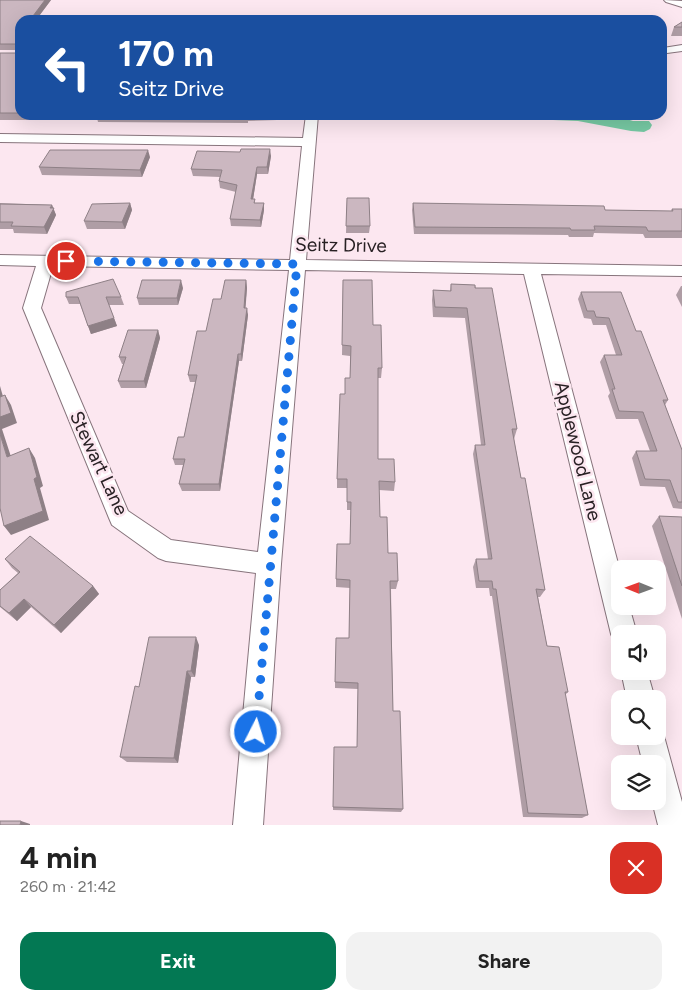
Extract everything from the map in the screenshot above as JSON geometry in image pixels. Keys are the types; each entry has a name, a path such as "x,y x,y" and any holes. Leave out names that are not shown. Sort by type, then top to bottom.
{"street":[{"path":"669,0 682,4"},
{"path":"667,50 682,48"},
{"path":"248,825 297,264 312,120"},
{"path":"0,138 310,142"},
{"name":"Seitz Drive","path":"0,260 682,271"},
{"name":"Stewart Lane","path":"46,261 32,308 120,518 166,550 270,564"},
{"name":"Applewood Lane","path":"531,268 622,625"},
{"path":"666,798 673,825"}],"shaded area":[{"path":"553,120 630,120 649,121 652,125 650,129 644,132 578,121"}],"building":[{"path":"0,0 45,0 34,15 15,15 15,44 0,44"},
{"path":"682,22 682,27 674,27"},
{"path":"0,53 15,53 15,113 0,113"},
{"path":"241,149 270,149 267,167 257,167 251,199 255,199 254,203 264,203 260,220 230,219 237,185 219,181 222,170 191,169 197,151 240,152"},
{"path":"50,150 148,150 140,170 39,167"},
{"path":"347,198 369,198 370,226 346,226"},
{"path":"130,203 122,222 84,221 92,204"},
{"path":"413,203 604,206 605,210 673,211 672,209 682,209 682,231 648,231 646,227 594,226 595,230 571,230 570,228 415,227"},
{"path":"0,204 52,205 50,208 54,208 44,227 11,226 13,222 0,222"},
{"path":"113,279 121,297 106,297 114,318 88,326 78,297 66,297 66,292"},
{"path":"142,280 181,280 177,298 137,298"},
{"path":"225,280 246,280 244,308 247,308 241,354 238,354 219,484 179,484 185,459 173,459 178,437 184,437 197,375 188,375 197,331 206,331 213,299 221,299"},
{"path":"343,280 372,280 373,325 381,325 382,368 378,368 378,459 394,459 395,482 379,481 380,517 387,517 388,553 397,553 398,581 390,581 393,711 400,711 403,809 333,807 334,747 357,747 358,683 335,682 336,638 349,638 350,580 336,579 337,544 350,544 351,502 347,502 347,479 337,479 340,394 345,394 345,378 350,378 351,346 342,345"},
{"path":"451,284 475,285 475,288 492,288 517,429 512,429 521,478 525,478 545,590 536,589 547,646 559,647 568,692 565,692 588,815 528,813 496,589 493,589 492,581 479,581 476,559 492,559 475,445 485,445 467,308 435,307 433,290 451,291"},
{"path":"581,292 621,292 636,331 641,331 668,400 663,400 682,450 682,502 678,502 670,480 645,479 636,451 657,451 643,412 619,411 612,389 615,389 604,355 622,355 609,318 596,317 594,311 587,311"},
{"path":"128,330 158,330 144,381 118,381 126,357 119,357"},
{"path":"5,395 11,413 0,417 0,397"},
{"path":"0,434 7,457 29,448 37,477 34,479 43,511 4,526 0,508"},
{"path":"659,516 682,517 682,586"},
{"path":"30,536 93,586 54,625 24,599 9,613 0,606 0,590 20,572 5,559"},
{"path":"149,637 196,637 191,671 187,671 174,758 120,757 135,686 139,687"},
{"path":"0,821 21,821 20,825 0,825"}],"route":[{"path":"66,261 297,264 256,732"}]}
